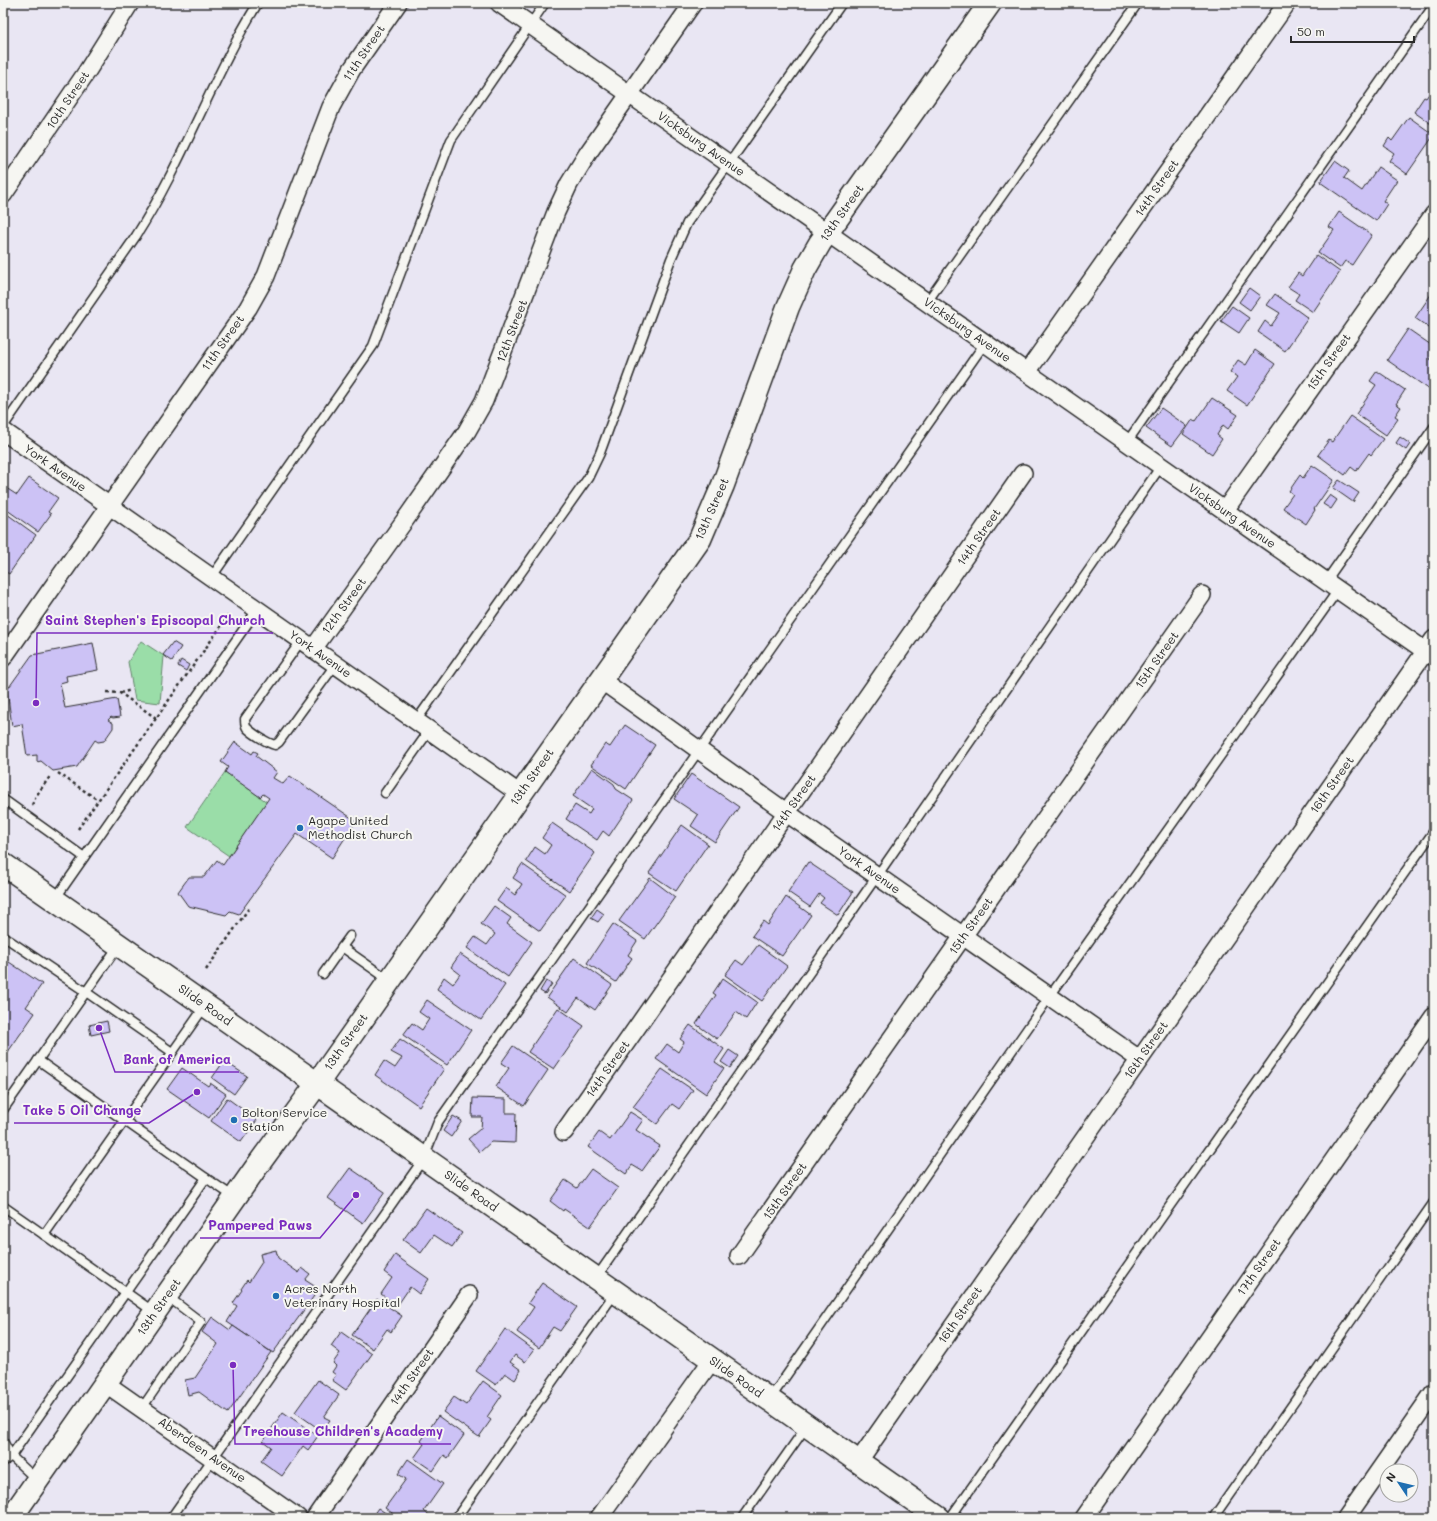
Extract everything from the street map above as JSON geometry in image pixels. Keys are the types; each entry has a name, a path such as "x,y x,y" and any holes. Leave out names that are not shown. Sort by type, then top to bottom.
{"street":[{"name":"10th Street","path":"3,195 86,73 130,3"},
{"name":"11th Street","path":"3,658 248,308 266,276 331,107 352,70 398,3"},
{"name":"Vicksburg Avenue","path":"499,3 1332,586 1431,649"},
{"name":"12th Street","path":"307,645 419,501 467,431 484,401 568,184 588,153 694,3"},
{"name":"13th Street","path":"12,1518 234,1198 317,1084 700,539 724,485 788,307 805,269 828,233 990,3"},
{"name":"14th Street","path":"1028,372 1287,3"},
{"name":"15th Street","path":"1224,510 1434,214"},
{"name":"York Avenue","path":"3,431 520,794"},
{"name":"14th Street","path":"564,1132 1023,473"},
{"name":"15th Street","path":"739,1256 1202,595"},
{"name":"16th Street","path":"858,1462 1139,1059 1431,649"},
{"name":"York Avenue","path":"601,680 787,813 1139,1059"},
{"name":"Slide Road","path":"3,864 938,1518"},
{"name":"17th Street","path":"1084,1518 1434,1016"},
{"name":"14th Street","path":"315,1518 469,1295"},
{"path":"599,1518 712,1360"},
{"name":"Aberdeen Avenue","path":"105,1383 298,1518"},
{"path":"1346,1518 1434,1392"}],"lane":[{"path":"3,427 136,236 154,207 249,16 258,3"},
{"path":"211,578 373,346 451,140 545,3"},
{"path":"385,794 423,726 588,478 600,454 671,259 687,223 842,3"},
{"path":"927,302 1138,3"},
{"path":"1128,442 1434,5"},
{"path":"171,1518 424,1158 438,1122 985,343"},
{"path":"769,1400 1050,996 1332,586 1434,427"},
{"path":"596,1278 1161,466"},
{"path":"55,900 257,610"},
{"path":"307,645 245,719 247,728 274,745 279,742 335,665"},
{"path":"3,799 84,857"},
{"path":"950,1518 1434,830"},
{"path":"3,936 172,1052"},
{"path":"323,974 350,936"},
{"path":"3,1110 119,945"},
{"path":"342,947 390,980"},
{"path":"44,1235 205,1006"},
{"path":"38,1060 234,1198"},
{"path":"3,1462 11,1456 206,1178"},
{"path":"1213,1518 1434,1202"},
{"path":"3,1206 154,1313"},
{"path":"456,1518 615,1292"},
{"path":"142,1408 201,1322 166,1295"},
{"path":"742,1518 806,1426"},
{"path":"3,1441 11,1456 38,1480"}],"path":[{"path":"78,829 229,615"},
{"path":"106,692 132,690"},
{"path":"120,692 156,718"},
{"path":"58,772 98,800"},
{"path":"27,817 36,796 51,775"},
{"path":"206,970 249,908"}],"green space":[{"path":"141,641 164,656 160,703 135,700 128,662"},
{"path":"225,772 267,802 229,856 187,827"}],"building":[{"path":"1434,44 1434,57 1428,53"},
{"path":"1434,87 1434,126 1414,112 1424,97 1426,98"},
{"path":"1409,117 1434,135 1407,174 1389,161 1394,153 1384,146 1389,138 1392,141"},
{"path":"1335,161 1349,171 1344,178 1362,191 1378,167 1397,180 1383,201 1387,204 1376,221 1320,182"},
{"path":"1339,212 1372,235 1352,265 1345,261 1340,268 1318,253 1334,230 1329,227"},
{"path":"1316,255 1340,272 1313,312 1295,300 1299,294 1288,287 1298,273 1302,276"},
{"path":"1249,288 1260,296 1250,310 1239,302"},
{"path":"1434,290 1434,327 1432,330 1415,318"},
{"path":"1275,294 1308,318 1285,351 1258,332 1265,321 1271,326 1280,313 1267,305"},
{"path":"1232,306 1249,318 1239,333 1221,321"},
{"path":"1408,329 1434,347 1434,353 1430,359 1434,361 1434,384 1430,390 1387,360"},
{"path":"1255,350 1275,364 1247,405 1227,391 1237,377 1230,372 1238,360 1246,365"},
{"path":"1377,371 1405,390 1396,404 1401,407 1395,416 1398,418 1386,435 1356,414 1376,385 1370,381"},
{"path":"1212,398 1238,415 1228,429 1223,425 1217,435 1222,439 1212,454 1183,434 1193,419 1196,421"},
{"path":"1161,408 1187,426 1172,446 1146,428"},
{"path":"1350,416 1383,439 1371,455 1369,453 1356,471 1351,467 1345,475 1318,455 1329,440 1332,442"},
{"path":"1400,437 1410,444 1406,450 1396,443"},
{"path":"1312,465 1334,480 1314,509 1315,510 1306,524 1283,508 1293,494 1289,491 1300,475 1303,478"},
{"path":"29,478 58,498 48,512 51,514 38,532 3,507 3,486 17,495"},
{"path":"1339,480 1359,493 1353,502 1333,488"},
{"path":"1330,495 1337,500 1331,509 1323,504"},
{"path":"7,514 36,535 9,574 3,570 3,519"},
{"path":"173,642 181,647 172,661 163,655"},
{"path":"93,643 98,670 66,676 67,681 60,683 65,708 117,699 120,717 111,717 108,720 113,723 113,728 104,741 98,742 95,740 77,767 53,771 41,761 37,762 37,755 27,756 22,724 12,726 7,690 32,655"},
{"path":"181,660 189,665 186,671 178,666"},
{"path":"625,725 655,745 626,789 591,765 605,744 610,747"},
{"name":"Agape United Methodist Church","path":"235,742 252,754 254,751 258,753 256,756 277,772 273,778 283,784 290,776 356,821 332,858 297,834 239,914 230,911 226,915 188,906 178,892 189,877 204,877 217,860 223,865 269,798 263,794 260,797 225,772 228,767 221,762"},
{"path":"592,768 614,784 616,789 633,800 609,836 603,831 597,840 566,819 575,805 589,814 592,809 573,796"},
{"path":"691,774 739,807 715,842 691,826 698,815 674,799"},
{"path":"552,823 595,853 569,891 526,861 535,847 545,854 551,845 542,838"},
{"path":"682,825 708,844 676,891 649,873"},
{"path":"808,862 853,892 838,915 820,903 824,898 819,894 810,907 788,892"},
{"path":"522,864 566,895 540,931 497,901 506,888 515,895 522,884 513,878"},
{"path":"650,878 675,897 645,939 619,921"},
{"path":"786,897 811,915 782,956 752,936 763,921 768,925"},
{"path":"494,906 511,918 507,924 532,942 508,977 467,948 475,937 487,945 495,934 481,924"},
{"path":"597,909 604,914 598,922 591,918"},
{"path":"613,924 637,941 628,955 632,958 616,982 587,963"},
{"path":"758,945 787,966 762,1001 725,975 736,960 743,965"},
{"path":"460,954 505,985 481,1020 437,989 444,977 453,984 460,974 451,967"},
{"path":"3,958 42,984 26,1007 35,1013 3,1059"},
{"path":"574,958 612,985 595,1010 578,998 568,1012 547,997"},
{"path":"723,978 757,1002 746,1019 736,1012 717,1039 696,1024 716,995 713,993"},
{"path":"546,981 552,984 545,994 540,991"},
{"path":"427,1000 471,1030 447,1065 403,1035 412,1023 422,1030 429,1019 419,1012"},
{"path":"558,1008 584,1026 554,1069 528,1052"},
{"path":"107,1021 109,1031 91,1035 89,1025"},
{"path":"690,1025 724,1049 715,1062 724,1068 706,1094 656,1059 667,1044 678,1052 684,1042 680,1039"},
{"path":"400,1039 444,1069 419,1106 375,1075 384,1061 395,1068 402,1058 391,1052"},
{"path":"513,1046 548,1070 524,1106 496,1087 509,1068 501,1063"},
{"path":"729,1050 738,1056 730,1068 721,1062"},
{"name":"Bolton Service Station","path":"224,1061 247,1076 234,1094 212,1078"},
{"path":"182,1068 208,1086 210,1083 226,1094 209,1118 167,1089"},
{"path":"662,1069 693,1090 679,1109 672,1104 657,1124 633,1107"},
{"name":"Bolton Service Station","path":"227,1098 257,1120 241,1142 211,1121"},
{"path":"473,1098 506,1099 506,1113 516,1113 515,1143 491,1142 480,1152 468,1139 481,1129 482,1117 472,1117"},
{"path":"630,1112 643,1120 636,1130 660,1146 642,1171 632,1165 626,1174 588,1147 599,1132 610,1140"},
{"path":"453,1116 462,1121 451,1137 443,1131"},
{"path":"350,1168 385,1192 363,1223 328,1198"},
{"path":"591,1169 618,1188 590,1227 564,1209 563,1211 550,1201 565,1180 577,1188"},
{"path":"426,1208 462,1233 452,1247 434,1235 421,1253 403,1240"},
{"name":"Acres North Veterinary Hospital","path":"276,1250 278,1258 299,1273 302,1268 310,1274 305,1280 319,1289 273,1353 227,1322 237,1306 233,1303 242,1290 241,1289 247,1280 249,1282 262,1262 260,1254"},
{"path":"395,1255 429,1279 419,1294 410,1287 397,1306 381,1294 392,1278 384,1272"},
{"path":"542,1283 577,1307 560,1331 553,1327 539,1348 517,1332 534,1307 528,1303"},
{"path":"377,1299 402,1316 391,1332 387,1329 373,1349 352,1335"},
{"path":"212,1317 230,1330 233,1326 271,1352 228,1413 199,1392 188,1395 185,1380 195,1378 218,1344 202,1332"},
{"path":"505,1329 534,1350 525,1362 515,1355 510,1362 521,1370 515,1380 505,1373 496,1385 476,1371"},
{"path":"341,1332 372,1354 346,1390 332,1380 336,1375 332,1372 336,1366 333,1363 340,1353 331,1346"},
{"path":"318,1380 339,1395 324,1417 330,1420 322,1431 295,1412"},
{"path":"483,1381 502,1395 487,1417 491,1420 479,1437 443,1412 454,1397 466,1405"},
{"path":"283,1412 318,1436 308,1450 303,1446 282,1476 261,1461 271,1447 263,1441"},
{"path":"438,1416 464,1435 448,1458 444,1455 433,1471 414,1458 424,1444 421,1441"},
{"path":"408,1459 443,1484 424,1511 432,1518 399,1518 385,1508 406,1479 398,1474"},
{"path":"378,1508 393,1518 371,1518"}],"place":[{"name":"Saint Stephen's Episcopal Church","path":"36,703"},
{"name":"Agape United Methodist Church","path":"300,828"},
{"name":"Bank of America","path":"99,1028"},
{"name":"Take 5 Oil Change","path":"197,1092"},
{"name":"Bolton Service Station","path":"234,1120"},
{"name":"Pampered Paws","path":"356,1195"},
{"name":"Acres North Veterinary Hospital","path":"276,1296"},
{"name":"Treehouse Children's Academy","path":"233,1365"}]}
